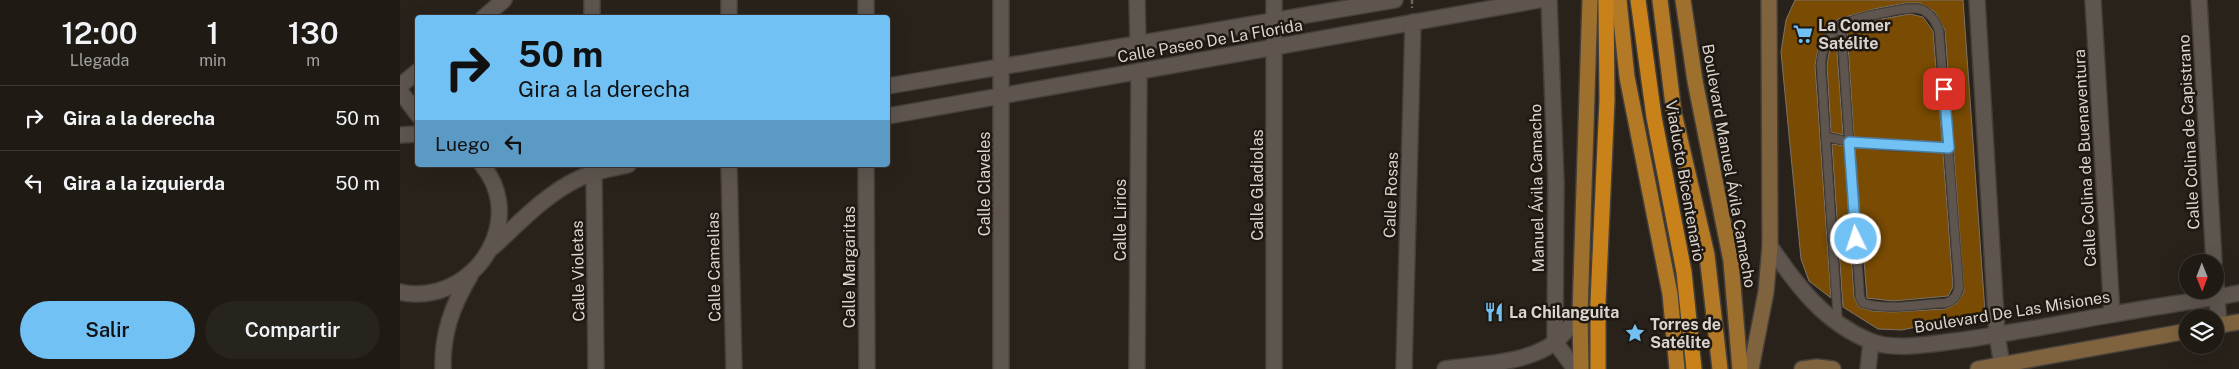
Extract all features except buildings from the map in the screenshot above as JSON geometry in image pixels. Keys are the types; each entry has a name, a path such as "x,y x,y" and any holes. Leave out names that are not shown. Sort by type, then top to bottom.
{"highway":[{"path":"1598,369 1598,302 1607,100 1606,0"},
{"path":"1619,0 1627,76 1670,294 1677,369"},
{"name":"Viaducto Bicentenario","path":"1638,0 1654,117 1684,272 1694,369"},
{"path":"1660,0 1674,112 1707,255 1720,369"}],"main road":[{"path":"1581,369 1580,314 1590,0"},
{"name":"Boulevard Manuel Ávila Camacho","path":"1683,0 1695,81 1732,261 1740,369"},
{"path":"1751,369 1766,292 1770,246 1769,0"},
{"path":"2224,325 2239,322"},
{"path":"1978,369 2179,333"},
{"path":"1802,369 1817,367 1833,369"}],"street":[{"path":"486,15 504,0"},
{"path":"592,0 592,15"},
{"path":"728,15 729,0"},
{"path":"866,0 866,15"},
{"name":"Calle Claveles","path":"1001,369 1002,0"},
{"path":"1137,0 1138,44"},
{"name":"Calle Gladiolas","path":"1274,0 1274,369"},
{"name":"Calle Paseo De La Florida","path":"890,86 1395,0"},
{"name":"Calle Paseo De La Florida","path":"890,116 1539,0"},
{"name":"Manuel Ávila Camacho","path":"1549,0 1556,182 1554,342"},
{"path":"1977,0 1997,335 2002,365"},
{"name":"Calle Colina de Buenaventura","path":"2093,0 2112,314"},
{"name":"Calle Colina de Capistrano","path":"2199,0 2214,254"},
{"name":"Calle Rosas","path":"1404,369 1413,22"},
{"name":"Calle Lirios","path":"1137,369 1139,71"},
{"path":"400,86 415,74"},
{"path":"400,90 415,111"},
{"path":"400,135 415,134"},
{"path":"483,167 495,188 499,208 498,228 492,248"},
{"path":"443,369 445,332 451,311 471,275 492,248 534,210 578,178 594,172 618,167"},
{"name":"Calle Camelias","path":"729,167 734,369"},
{"name":"Calle Margaritas","path":"866,167 867,369"},
{"name":"Calle Violetas","path":"594,172 596,369"},
{"name":"Boulevard De Las Misiones","path":"1770,246 1795,282 1824,314 1871,342 1918,346 1997,335 2204,299"},
{"path":"400,292 427,294 450,288 471,275"},
{"name":"Boulevard De Las Misiones","path":"2224,296 2239,293"},
{"path":"1445,369 1525,356 1554,342 1580,314"},
{"path":"1554,342 1575,369"},
{"path":"1868,369 1871,342"}],"lane":[{"path":"1838,324 1821,65 1822,51 1826,41 1841,24 1870,15 1904,9 1921,9 1933,17 1939,30 1959,287 1958,294 1953,300 1946,302 1871,306 1863,303 1860,297 1841,24"},
{"path":"1827,137 1849,142 1949,148"}],"place":[{"name":"La Comer Satélite","path":"1803,34"},
{"name":"La Chilanguita","path":"1494,312"},
{"name":"Torres de Satélite","path":"1635,333"}],"route":[{"path":"1856,239 1849,142 1881,146 1949,148 1944,89"}]}
